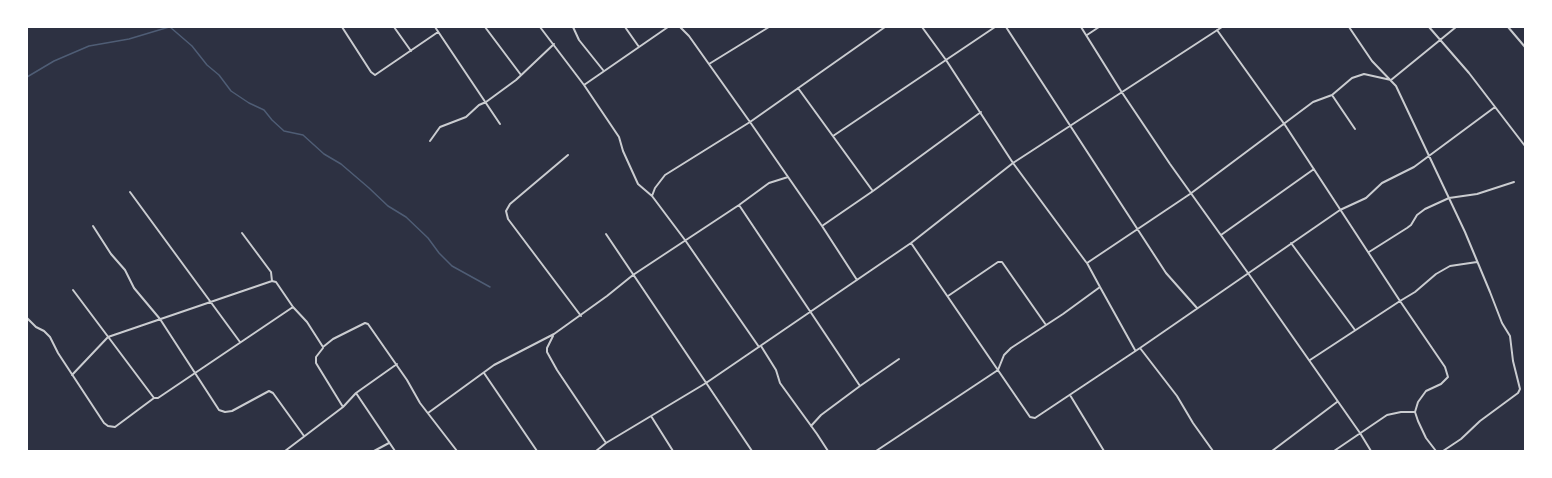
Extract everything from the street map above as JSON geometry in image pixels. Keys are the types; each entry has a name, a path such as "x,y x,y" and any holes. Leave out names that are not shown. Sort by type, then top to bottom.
{"street":[{"path":"342,27 375,75 438,32"},
{"path":"394,27 411,51"},
{"path":"435,27 500,124"},
{"path":"485,27 521,75"},
{"path":"540,27 584,85 619,137 638,184 652,196 686,240 760,346 776,370 780,383 828,451"},
{"path":"573,27 579,40 603,70"},
{"path":"625,27 639,47"},
{"path":"584,85 668,27"},
{"path":"680,27 689,36 750,122 822,225 857,280"},
{"path":"709,64 769,27"},
{"path":"652,196 665,175 750,122 885,27"},
{"path":"922,27 1013,163 1087,263 1135,351"},
{"path":"833,136 995,27"},
{"path":"1006,27 1166,273 1197,308"},
{"path":"1081,27 1121,92 1371,451"},
{"path":"1087,35 1099,27"},
{"path":"596,451 706,383 911,243 1013,163 1222,27"},
{"path":"1349,27 1372,61 1396,86 1478,261 1503,326 1510,336 1520,389 1518,393 1443,451"},
{"path":"1429,27 1469,73 1525,146"},
{"path":"1391,80 1456,27"},
{"path":"1508,27 1525,47"},
{"path":"1218,30 1285,125 1445,366 1448,377 1441,384 1426,392 1418,402 1415,412 1422,429 1436,451"},
{"path":"430,141 440,127 461,120 486,102 521,75 554,44"},
{"path":"1087,263 1191,194 1313,102 1332,95 1352,78 1364,74 1391,80"},
{"path":"798,88 873,191"},
{"path":"1332,95 1355,129"},
{"path":"911,243 1033,418 1140,348 1340,210 1366,198 1382,183 1405,172 1495,107"},
{"path":"822,225 873,191 981,112"},
{"path":"568,155 510,204 506,211 508,219 580,316"},
{"path":"1221,235 1314,169"},
{"path":"428,413 494,365 554,334 633,275 769,183 788,177"},
{"path":"1369,253 1411,225 1417,215 1425,209 1449,198 1477,194 1514,182"},
{"path":"130,192 240,342"},
{"path":"739,205 860,386"},
{"path":"93,226 111,254 125,270 134,288 160,319 219,410 232,411 269,391 273,393 304,436"},
{"path":"242,233 271,272 272,281"},
{"path":"606,234 752,451"},
{"path":"1291,243 1355,330"},
{"path":"1309,361 1415,292 1436,274 1450,266 1478,261"},
{"path":"947,296 998,262 1002,262 1046,325"},
{"path":"72,375 108,337 272,281 276,282 293,307 311,327 323,347"},
{"path":"876,451 998,370 1004,356 1011,348 1100,287"},
{"path":"73,290 154,398"},
{"path":"27,318 50,337 100,419 108,426 115,427 154,398 158,398 293,307"},
{"path":"343,407 316,363 316,357 333,339 365,323 397,364 420,403 457,451"},
{"path":"554,334 547,352 606,443"},
{"path":"1140,348 1177,396 1213,451"},
{"path":"811,426 821,415 899,359"},
{"path":"285,451 343,407 356,393 397,364"},
{"path":"484,373 537,451"},
{"path":"356,393 394,451"},
{"path":"1070,395 1104,451"},
{"path":"1272,451 1338,402"},
{"path":"1334,451 1387,415 1415,412"},
{"path":"651,416 673,451"},
{"path":"374,451 389,443"}],"waterway":[{"path":"27,77 54,61 89,46 129,39 169,27"},
{"path":"170,27 192,46 231,91 264,110 284,131 303,135 324,154 341,164 388,206 406,217 452,266 490,287"}]}
